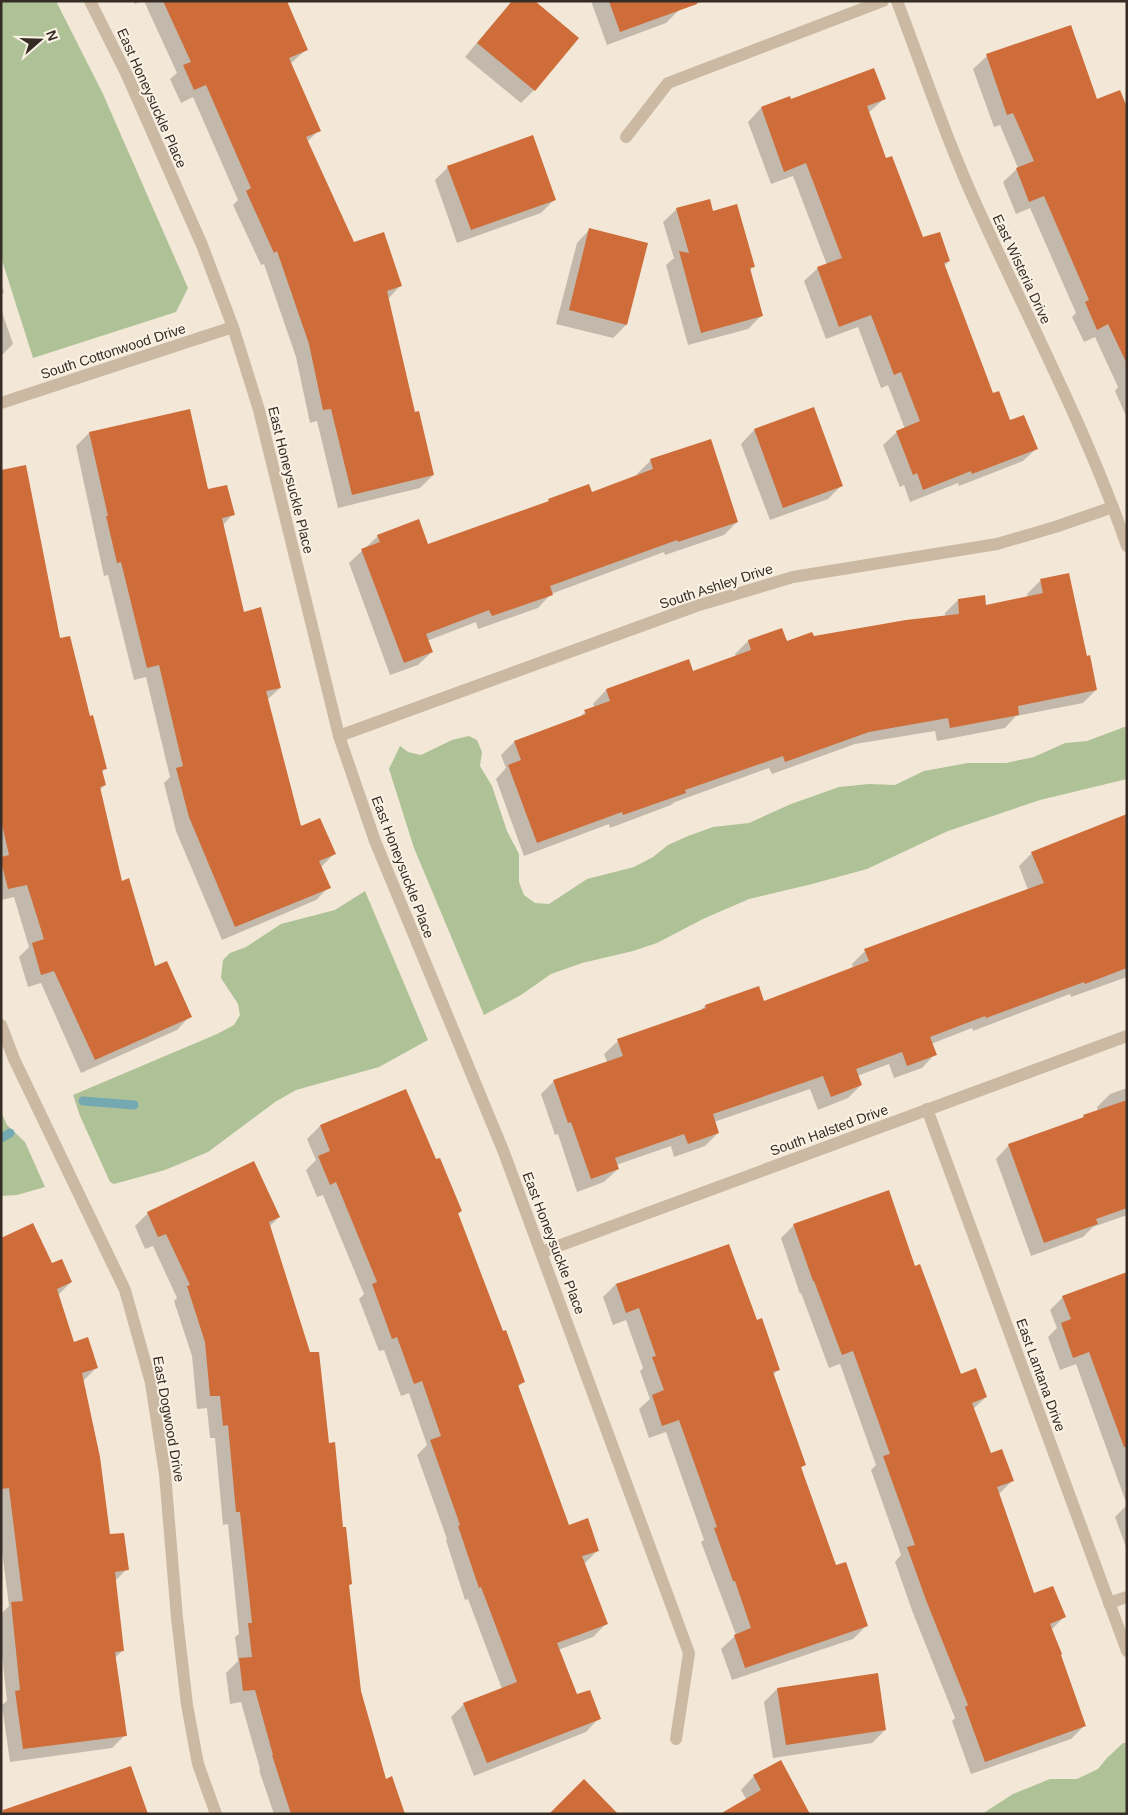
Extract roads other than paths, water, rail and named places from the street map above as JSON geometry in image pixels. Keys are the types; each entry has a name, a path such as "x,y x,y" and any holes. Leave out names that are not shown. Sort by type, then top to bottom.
{"street":[{"name":"East Honeysuckle Place","path":"90,1 127,75 186,209 233,327 259,410 339,736 374,842 499,1141 542,1252 689,1653 676,1739"},
{"path":"626,137 668,82 882,1"},
{"name":"East Wisteria Drive","path":"897,1 943,125 978,211 1077,422 1113,507 1127,546"},
{"name":"South Cottonwood Drive","path":"1,403 233,327"},
{"name":"South Ashley Drive","path":"339,736 696,606 793,577 997,544 1113,507"},
{"name":"East Dogwood Drive","path":"1,1025 14,1059 125,1290 151,1383 165,1474 177,1618 187,1705 198,1764 216,1814"},
{"name":"South Halsted Drive","path":"542,1252 1127,1036"},
{"name":"East Lantana Drive","path":"927,1109 1127,1651"},
{"path":"1109,1603 1127,1597"}],"waterway":[{"path":"83,1101 134,1105"},
{"path":"1,1138 10,1133"}]}
